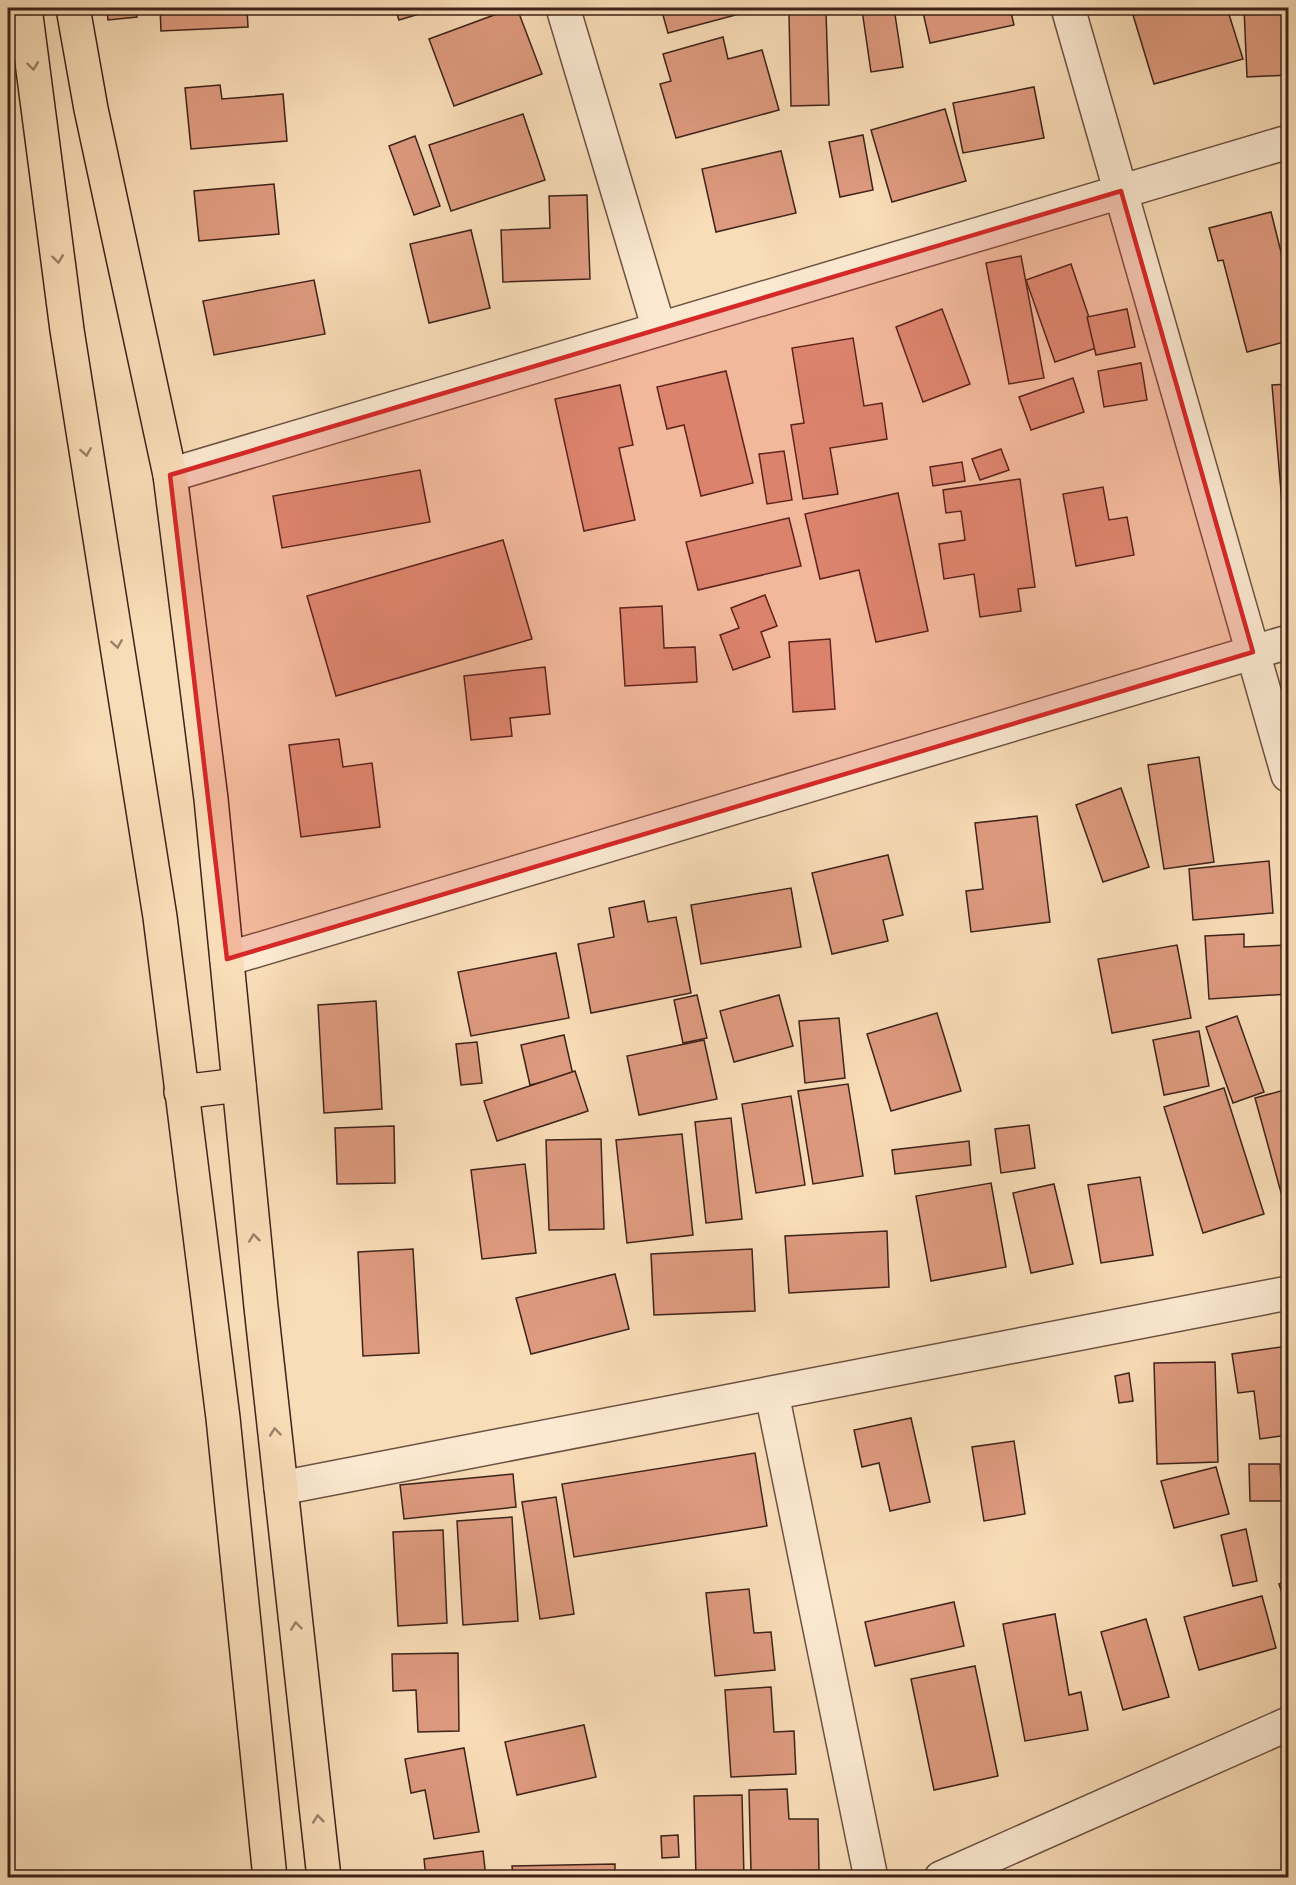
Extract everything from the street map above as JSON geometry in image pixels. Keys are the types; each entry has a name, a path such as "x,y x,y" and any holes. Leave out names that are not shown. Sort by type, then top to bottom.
{"main road":[{"path":"25,8 67,330 160,917 223,1418 270,1878"},
{"path":"73,8 91,109 170,476 210,788 281,1488 324,1878"},
{"path":"181,1092 239,1085"}],"street":[{"path":"563,8 659,329"},
{"path":"1068,8 1288,775"},
{"path":"170,476 1288,142"},
{"path":"227,959 1288,642"},
{"path":"281,1488 1288,1293"},
{"path":"772,1394 871,1878"},
{"path":"941,1878 1288,1724"}],"highlighted area":[{"path":"1121,191 1253,652 227,959 170,475"}],"building":[{"path":"107,8 136,8 137,17 108,20"},
{"path":"160,8 247,8 248,27 161,31"},
{"path":"395,8 439,8 399,20"},
{"path":"517,8 542,74 454,106 429,39"},
{"path":"661,8 753,8 754,10 668,33"},
{"path":"894,8 903,67 871,72 862,10"},
{"path":"922,8 1010,8 1014,25 930,43"},
{"path":"1160,8 1227,8 1243,59 1154,84 1133,15"},
{"path":"1244,8 1288,8 1288,75 1247,77"},
{"path":"826,12 829,105 791,106 789,14"},
{"path":"723,37 728,59 762,50 779,110 676,138 660,84 671,81 663,54"},
{"path":"220,85 222,99 283,94 287,141 191,149 185,88"},
{"path":"1034,87 1044,138 963,153 953,103"},
{"path":"945,109 966,181 892,202 871,130"},
{"path":"523,114 545,180 451,211 429,145"},
{"path":"863,135 873,190 840,197 829,142"},
{"path":"415,136 440,206 414,215 389,146"},
{"path":"781,151 796,213 716,232 702,169"},
{"path":"274,184 279,234 199,241 194,191"},
{"path":"587,195 590,279 503,282 501,230 550,228 549,196"},
{"path":"1271,212 1288,280 1288,341 1247,352 1223,260 1218,261 1209,228"},
{"path":"471,230 490,308 429,323 410,244"},
{"path":"1021,256 1044,378 1009,384 986,263"},
{"path":"1071,264 1099,347 1055,362 1026,280"},
{"path":"314,280 325,334 214,355 203,301"},
{"path":"942,309 970,384 923,402 896,327"},
{"path":"1127,309 1135,347 1096,355 1087,317"},
{"path":"853,338 864,406 882,403 887,439 830,448 838,494 803,499 791,425 804,423 792,348"},
{"path":"1141,363 1147,400 1104,407 1098,371"},
{"path":"726,371 753,483 701,496 684,425 667,429 657,387"},
{"path":"1073,378 1084,412 1031,430 1019,397"},
{"path":"1288,384 1288,502 1282,503 1272,385"},
{"path":"620,385 633,445 619,448 635,520 584,531 555,399"},
{"path":"1001,449 1009,470 980,480 972,459"},
{"path":"784,451 792,500 767,504 759,454"},
{"path":"962,462 965,481 933,486 930,467"},
{"path":"420,470 430,522 282,548 273,496"},
{"path":"1020,479 1035,587 1018,589 1021,611 980,617 974,574 944,579 939,544 965,540 961,511 946,513 943,490"},
{"path":"1103,487 1109,520 1127,517 1134,555 1076,566 1063,494"},
{"path":"898,493 928,631 876,642 859,570 820,579 805,514"},
{"path":"789,518 801,566 698,590 686,542"},
{"path":"503,540 532,639 336,696 307,596"},
{"path":"765,595 777,626 761,632 770,657 733,670 720,635 739,628 731,608"},
{"path":"662,606 664,648 695,647 697,682 625,686 620,608"},
{"path":"830,639 835,709 793,712 789,642"},
{"path":"545,667 550,714 510,718 512,736 471,740 464,676"},
{"path":"339,739 343,767 372,763 380,827 301,837 289,745"},
{"path":"1199,757 1214,862 1164,869 1148,765"},
{"path":"1121,788 1149,867 1103,882 1076,805"},
{"path":"1037,816 1050,922 971,932 966,891 983,889 975,823"},
{"path":"888,855 903,915 883,920 888,941 832,954 812,873"},
{"path":"1269,861 1273,913 1193,920 1189,869"},
{"path":"791,888 801,947 701,964 691,905"},
{"path":"644,901 648,922 676,917 691,993 591,1013 578,944 614,937 609,908"},
{"path":"1244,934 1244,947 1288,945 1288,994 1209,999 1205,936"},
{"path":"1177,945 1191,1018 1112,1033 1098,959"},
{"path":"556,953 569,1018 471,1036 458,972"},
{"path":"697,995 707,1038 683,1043 674,1000"},
{"path":"779,995 793,1046 734,1062 720,1011"},
{"path":"376,1001 382,1109 324,1113 318,1005"},
{"path":"937,1013 961,1091 891,1111 867,1034"},
{"path":"1237,1016 1264,1092 1233,1103 1206,1027"},
{"path":"839,1018 845,1078 805,1083 799,1021"},
{"path":"1199,1031 1209,1086 1164,1095 1153,1040"},
{"path":"564,1035 573,1075 530,1085 521,1045"},
{"path":"704,1040 717,1099 639,1115 627,1056"},
{"path":"477,1042 482,1083 461,1085 456,1044"},
{"path":"575,1071 588,1111 497,1141 484,1101"},
{"path":"848,1084 863,1176 813,1184 798,1091"},
{"path":"1224,1088 1264,1214 1203,1233 1164,1107"},
{"path":"1288,1089 1288,1218 1255,1098"},
{"path":"791,1096 805,1185 756,1193 742,1104"},
{"path":"731,1118 742,1219 706,1223 695,1122"},
{"path":"1029,1125 1035,1168 1001,1173 995,1129"},
{"path":"394,1126 395,1183 337,1184 335,1128"},
{"path":"682,1134 693,1235 627,1243 616,1140"},
{"path":"601,1139 604,1229 549,1230 546,1140"},
{"path":"969,1141 971,1165 895,1174 892,1150"},
{"path":"525,1164 536,1253 482,1259 471,1170"},
{"path":"1140,1177 1153,1255 1101,1263 1088,1185"},
{"path":"991,1183 1006,1267 931,1281 916,1196"},
{"path":"1054,1184 1073,1264 1031,1273 1013,1193"},
{"path":"887,1231 889,1287 789,1293 785,1236"},
{"path":"413,1249 419,1353 363,1356 358,1252"},
{"path":"752,1249 755,1311 654,1315 651,1254"},
{"path":"615,1274 629,1329 531,1354 516,1298"},
{"path":"1288,1346 1288,1435 1260,1439 1254,1391 1238,1393 1232,1354"},
{"path":"1215,1362 1218,1462 1157,1464 1154,1363"},
{"path":"1129,1373 1133,1401 1119,1403 1115,1376"},
{"path":"911,1418 930,1502 890,1511 879,1463 862,1467 854,1430"},
{"path":"1014,1441 1025,1514 984,1521 972,1447"},
{"path":"755,1453 767,1526 574,1557 562,1484"},
{"path":"1249,1464 1280,1464 1282,1501 1250,1501"},
{"path":"1216,1467 1229,1514 1174,1528 1161,1481"},
{"path":"513,1474 516,1507 404,1519 400,1485"},
{"path":"556,1497 574,1614 540,1619 522,1502"},
{"path":"512,1517 518,1621 463,1625 457,1521"},
{"path":"1246,1529 1257,1581 1233,1586 1221,1535"},
{"path":"443,1530 447,1623 398,1626 393,1532"},
{"path":"1288,1581 1288,1612 1279,1584"},
{"path":"749,1589 754,1633 771,1632 775,1670 715,1676 706,1593"},
{"path":"1262,1596 1276,1648 1199,1670 1184,1617"},
{"path":"954,1602 964,1646 875,1666 865,1622"},
{"path":"1055,1614 1069,1695 1081,1692 1088,1730 1025,1741 1003,1624"},
{"path":"1146,1619 1169,1697 1123,1710 1101,1632"},
{"path":"458,1653 459,1731 418,1732 416,1690 393,1691 392,1654"},
{"path":"975,1666 998,1776 934,1790 911,1679"},
{"path":"771,1687 774,1732 794,1731 796,1774 731,1777 725,1690"},
{"path":"584,1725 596,1777 517,1795 505,1742"},
{"path":"464,1748 479,1832 434,1839 425,1790 411,1793 405,1759"},
{"path":"787,1789 789,1819 818,1819 819,1870 751,1872 749,1790"},
{"path":"742,1795 744,1878 696,1878 694,1796"},
{"path":"678,1835 679,1857 662,1858 661,1836"},
{"path":"483,1851 486,1878 426,1878 424,1859"},
{"path":"615,1864 615,1878 513,1878 512,1866"}]}
